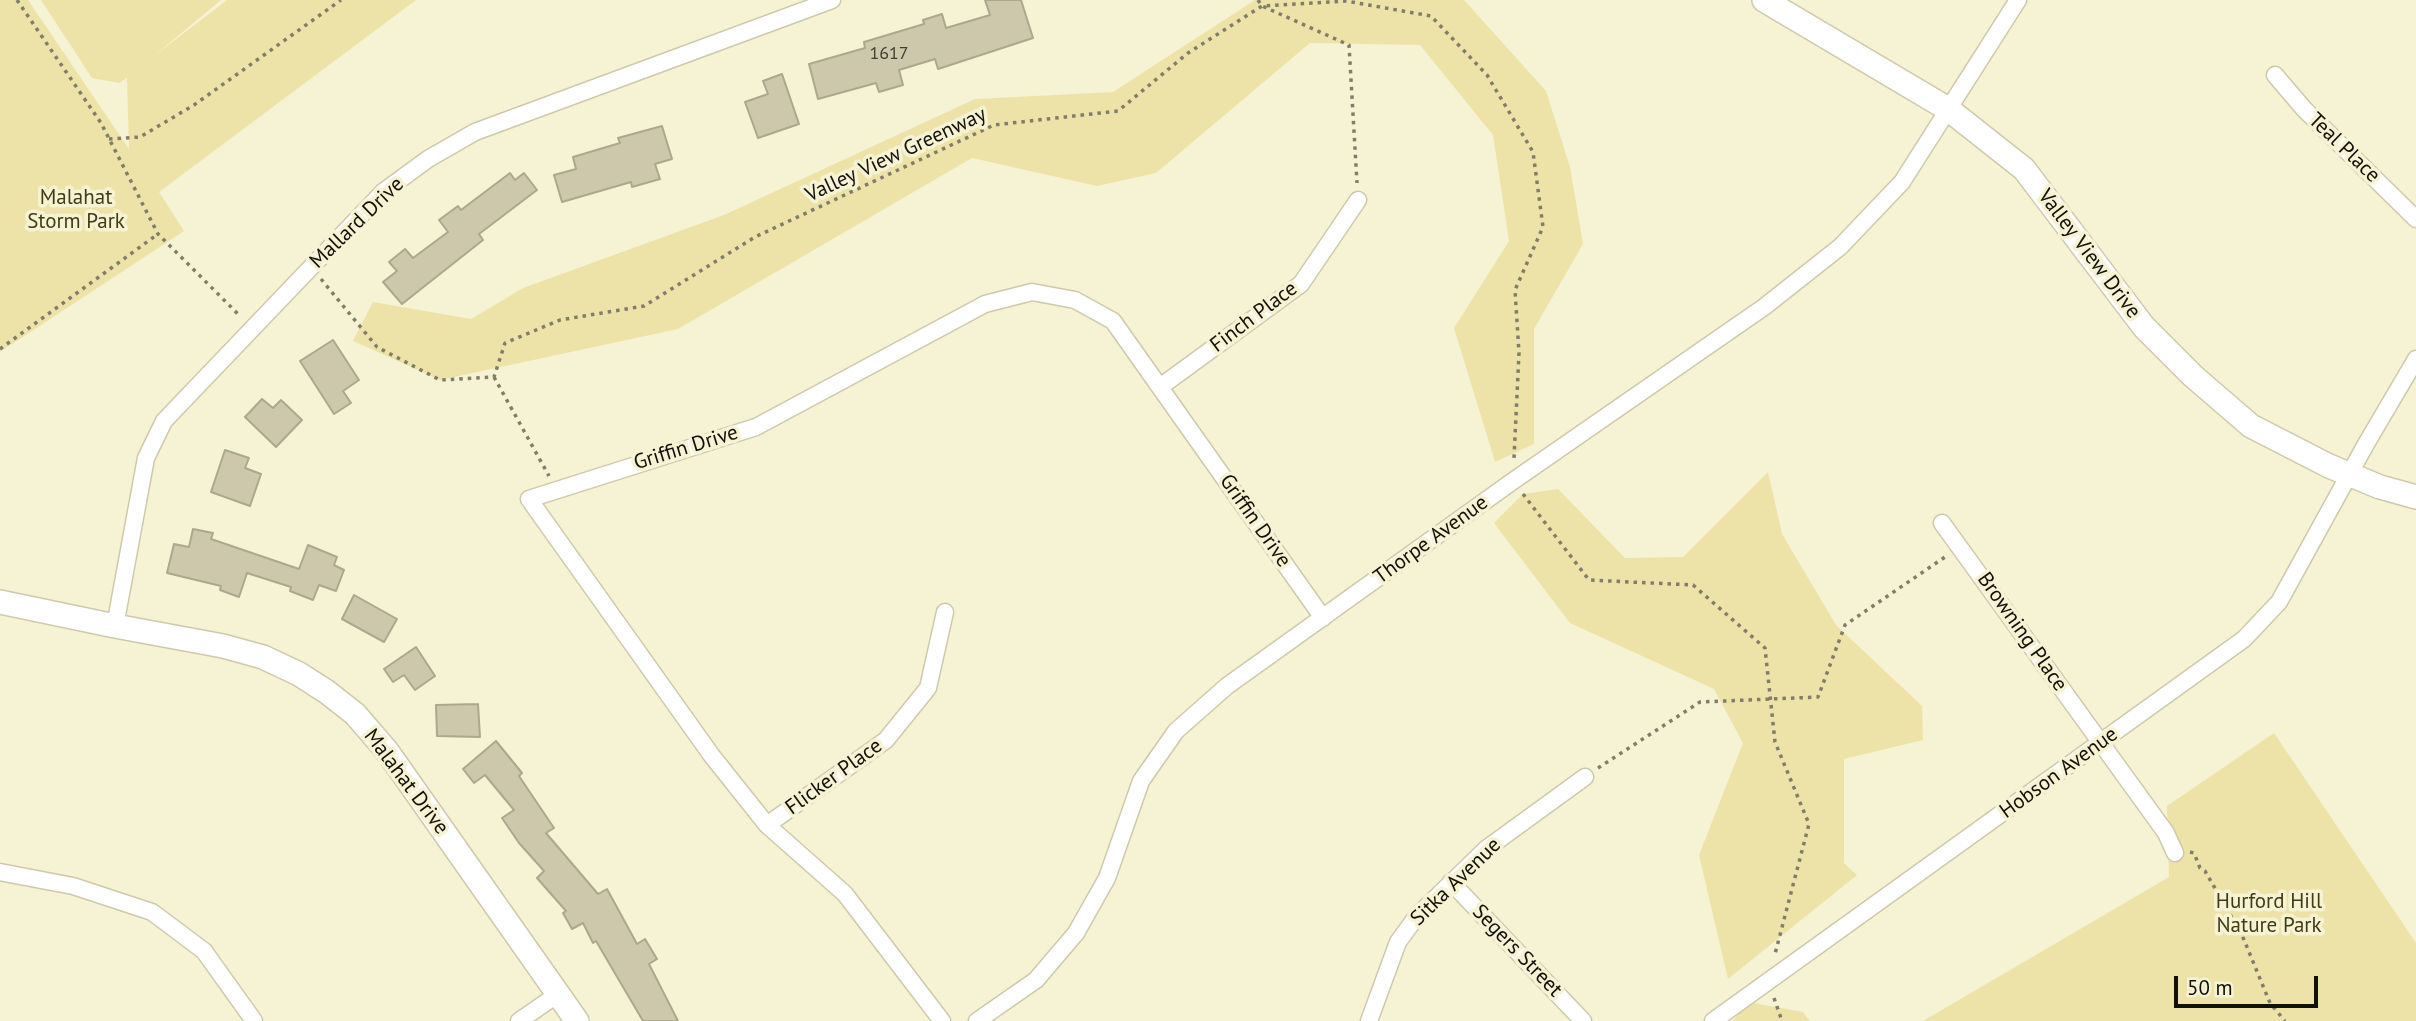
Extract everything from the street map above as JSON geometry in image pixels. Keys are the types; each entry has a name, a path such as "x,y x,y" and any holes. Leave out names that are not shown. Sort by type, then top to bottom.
{"street":[{"name":"Mallard Drive","path":"115,626 146,458 164,421 383,192 428,159 475,132 832,0"},
{"name":"Valley View Drive","path":"1764,0 1948,109 2024,169 2144,327 2193,376 2251,426 2324,464 2380,487 2416,497"},
{"path":"1948,109 2018,0"},
{"name":"Teal Place","path":"2275,75 2304,110 2416,219"},
{"name":"Thorpe Avenue","path":"977,1021 1036,980 1076,933 1107,878 1141,781 1176,731 1227,686 1513,481 1764,307 1840,247 1902,182 1948,109"},
{"name":"Finch Place","path":"1160,387 1301,284 1358,200"},
{"name":"Griffin Drive","path":"942,1021 845,894 767,825 712,757 529,499 556,488 756,427 985,304 1032,292 1075,300 1113,321 1324,618"},
{"name":"Hobson Avenue","path":"1713,1021 2244,639 2279,602 2416,359"},
{"name":"Browning Place","path":"1942,523 2166,833 2175,853"},
{"name":"Malahat Drive","path":"0,602 223,646 263,657 299,674 327,692 355,714 387,751 577,1021"},
{"name":"Flicker Place","path":"767,825 886,740 928,688 945,612"},
{"name":"Sitka Avenue","path":"1370,1021 1398,942 1417,916 1486,849 1585,777"},
{"path":"0,872 73,886 152,912 204,951 254,1021"},
{"name":"Segers Street","path":"1451,882 1583,1021"},
{"path":"519,1021 558,994"}],"path":[{"path":"17,0 101,123 158,234 252,328"},
{"path":"109,139 140,137 162,125 341,0"},
{"path":"1258,0 1262,6 1349,45 1358,200"},
{"name":"Valley View Greenway","path":"494,377 505,343 560,320 644,306 755,237 994,125 1118,111 1188,53 1262,6 1346,2 1431,16 1487,75 1533,152 1543,227 1515,290 1520,353 1513,481"},
{"path":"0,349 158,234"},
{"path":"311,267 377,346 440,380 494,377 556,488"},
{"path":"1513,481 1589,580 1693,585 1765,648 1775,742 1809,824 1769,981 1782,1021"},
{"path":"1585,777 1700,702 1818,696 1844,625 1961,547"},
{"path":"2175,853 2185,850 2194,853 2200,868 2205,871 2242,935 2270,1003 2285,1021"}],"green space":[{"name":"Malahat Storm Park","path":"0,0 28,0 129,149 127,78 119,83 92,78 41,0 221,0 154,56 227,0 416,0 159,192 184,231 0,352"},
{"path":"1255,0 1464,0 1546,91 1570,167 1583,244 1534,329 1534,444 1495,462 1454,328 1509,241 1493,135 1420,45 1310,43 1156,173 1097,186 972,158 678,329 440,380 353,341 373,302 471,319 523,288 724,215 975,99 1113,92"},
{"path":"1768,472 1782,534 1836,625 1922,706 1923,740 1844,759 1844,863 1857,875 1728,979 1699,855 1743,743 1714,689 1570,623 1494,523 1523,494 1558,489 1625,558 1683,557"},
{"name":"Hurford Hill Nature Park","path":"2274,733 2416,943 2416,1021 1923,1021 2169,877 2167,806"},
{"path":"1748,1002 1803,1012 1810,1021 1733,1021"}],"building":[{"path":"985,0 1021,0 1033,38 938,69 935,59 899,70 903,85 879,92 876,83 818,99 809,64 865,48 864,42 924,24 923,20 942,14 946,28 990,15"},
{"path":"782,74 799,124 758,138 745,102 768,94 763,81"},
{"path":"662,126 672,159 655,164 660,179 632,187 631,182 562,202 554,175 576,169 573,157 620,143 618,138"},
{"path":"510,173 515,180 524,173 537,190 479,234 483,240 402,304 383,282 397,271 389,262 405,249 413,258 448,232 439,220 458,206 461,210"},
{"path":"333,340 359,380 343,391 351,403 334,414 300,361"},
{"path":"262,399 273,408 281,400 302,420 276,447 245,417"},
{"path":"225,450 249,458 245,468 261,474 250,506 211,492"},
{"path":"193,529 213,533 211,539 299,569 308,545 337,557 334,565 344,570 336,591 319,585 313,600 290,591 291,587 247,573 239,597 220,590 221,586 167,573 174,544 189,547"},
{"path":"354,595 397,619 384,642 342,619"},
{"path":"416,647 435,676 415,690 404,675 393,682 384,669"},
{"path":"478,704 480,737 437,736 436,705"},
{"path":"496,741 522,773 519,776 554,828 546,833 598,894 607,889 637,944 645,939 657,959 649,964 678,1021 643,1021 583,923 572,929 563,913 566,911 537,878 544,871 519,843 502,818 514,810 485,775 474,783 463,769"}]}
